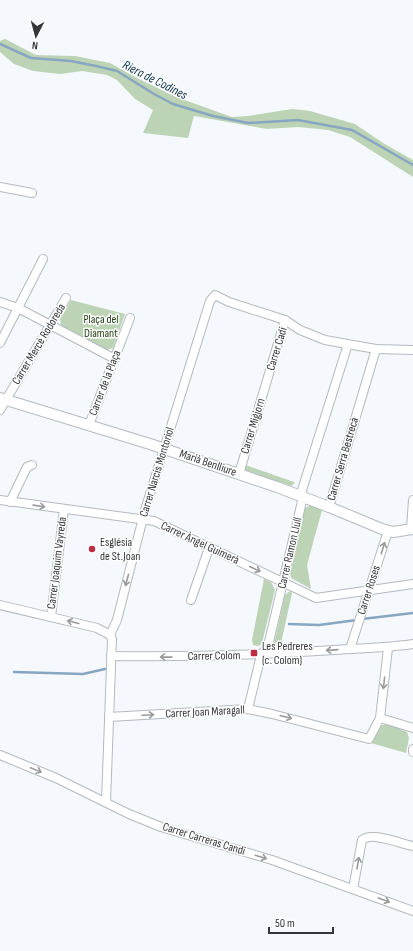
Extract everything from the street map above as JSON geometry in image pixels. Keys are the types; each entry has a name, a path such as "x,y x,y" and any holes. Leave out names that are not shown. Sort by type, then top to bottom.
{"street":[{"path":"0,187 32,193"},
{"path":"0,342 42,259"},
{"name":"Carrer Narcís Montoriol","path":"106,802 112,639 110,635 117,620 143,520 210,301 215,295 229,302 285,320"},
{"name":"Carrer Mercè Rodoreda","path":"0,410 3,399 66,298"},
{"path":"0,302 18,308 114,359"},
{"name":"Carrer de la Plaça","path":"89,425 130,318"},
{"path":"285,320 300,330 325,340 376,349 413,350"},
{"name":"Carrer Cadí","path":"268,377 285,320"},
{"name":"Carrer Ramon Llull","path":"248,709 261,655 268,646 303,497 302,490 348,344"},
{"name":"Carrer Serra Bestrecà","path":"329,507 376,349"},
{"name":"Carrer Migjorn","path":"238,474 268,377"},
{"name":"Marià Benlliure","path":"3,399 165,449 238,474 303,497 388,531 398,532 412,529"},
{"path":"10,502 27,467 32,464"},
{"name":"Carrer Àngel Guimerà","path":"0,500 154,522 316,598 413,584"},
{"path":"412,529 413,500"},
{"name":"Carrer Joaquim Vayreda","path":"51,617 64,510"},
{"name":"Carrer Roses","path":"350,649 388,531"},
{"path":"190,600 208,548"},
{"path":"0,605 97,628 110,635"},
{"name":"Carrer Colom","path":"111,656 172,657 261,655 388,648 413,644"},
{"path":"388,648 380,718 413,728"},
{"name":"Carrer Joan Maragall","path":"109,717 248,709 369,739 380,718"},
{"name":"Carrer Carreras Candi","path":"0,755 56,778 129,814 161,827 272,860 413,910"},
{"path":"353,889 362,840 369,836 413,846"}],"green space":[{"path":"5,39 36,55 75,56 110,63 176,97 232,117 292,109 310,111 355,124 383,143 413,160 413,177 350,137 328,130 298,127 267,129 194,116 188,138 143,133 153,110 135,99 117,80 107,75 82,71 60,74 33,71 14,64 0,52 0,41"},
{"name":"Plaça del Diamant","path":"71,300 125,314 113,348 107,350 61,325 60,319"},
{"path":"245,465 295,483 291,486 247,471 244,468"},
{"path":"311,505 322,510 307,565 311,589 291,578 290,572 305,508"},
{"path":"264,579 271,582 275,590 262,643 259,646 253,645 252,640"},
{"path":"290,591 292,593 280,648 277,648 274,644 285,595"},
{"path":"386,724 407,732 409,738 406,753 371,743 381,726"}],"waterway":[{"name":"Riera de Codines","path":"0,44 31,58 71,61 117,71 173,104 213,116 248,123 298,120 352,130 413,165"},
{"path":"362,619 413,613"},
{"path":"289,624 319,625 357,620"},
{"path":"14,672 83,674 105,669"}],"place":[{"name":"Església de St.Joan","path":"92,549"},
{"name":"Les Pedreres (c. Colom)","path":"254,653"}]}
